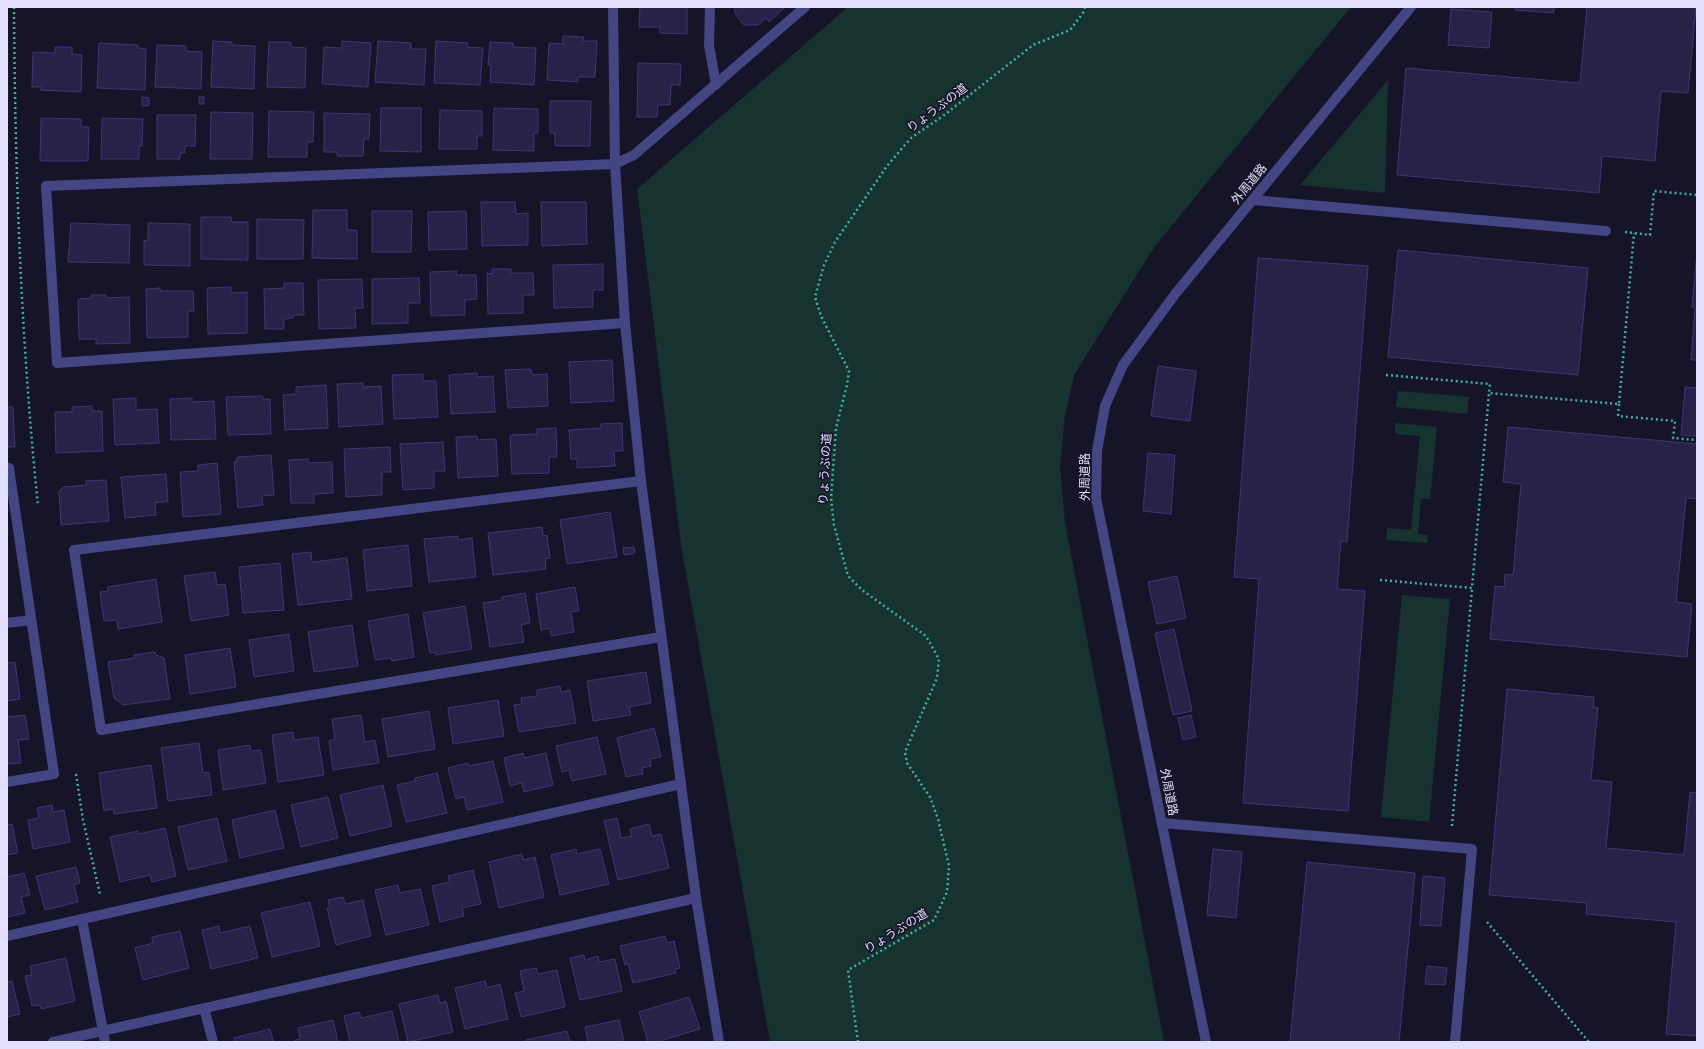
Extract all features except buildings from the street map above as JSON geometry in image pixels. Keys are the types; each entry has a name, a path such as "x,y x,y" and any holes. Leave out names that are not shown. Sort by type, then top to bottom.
{"street":[{"path":"613,7 615,164 625,323 641,480 696,898 719,1042"},
{"path":"710,7 709,45 716,85"},
{"path":"625,323 58,363 46,186 615,164 634,155 805,7"},
{"name":"外周道路","path":"1206,1042 1096,498 1097,451 1104,406 1123,365 1176,293 1411,7"},
{"path":"1253,200 1606,231"},
{"path":"7,469 9,468 54,774 7,782"},
{"path":"641,480 74,550 101,730 662,637"},
{"path":"7,623 31,620"},
{"path":"7,936 681,784"},
{"path":"1162,823 1472,849 1455,1042"},
{"path":"53,1042 696,898"},
{"path":"82,919 105,1042"},
{"path":"204,1008 213,1042"}],"path":[{"path":"14,7 15,146 23,325 38,507"},
{"name":"りょうぶの道","path":"858,1042 848,970 934,920 947,892 949,866 938,819 930,797 907,763 905,752 937,678 939,659 926,636 862,590 848,576 834,525 831,498 836,428 849,371 821,316 815,297 824,265 835,242 887,166 911,138 944,116 1033,45 1070,30 1083,13 1085,7"},
{"path":"1606,231 1650,234 1654,191 1697,195"},
{"path":"1634,233 1618,416 1675,421 1673,438 1697,440"},
{"path":"1386,375 1490,384 1450,846"},
{"path":"1489,393 1619,404"},
{"path":"1380,580 1472,588"},
{"path":"76,772 83,820 105,914"},
{"path":"1468,898 1589,1042"}],"green space":[{"path":"848,7 1351,7 1155,246 1074,375 1065,416 1060,467 1065,523 1164,1042 770,1042 681,545 637,189"},
{"path":"1388,80 1385,193 1300,185"},
{"path":"1398,391 1469,397 1467,414 1396,407"},
{"path":"1395,423 1437,427 1430,499 1421,499 1418,534 1428,535 1427,543 1386,540 1387,528 1411,530 1420,436 1395,434"},
{"path":"1402,595 1450,599 1429,822 1381,817"}]}
